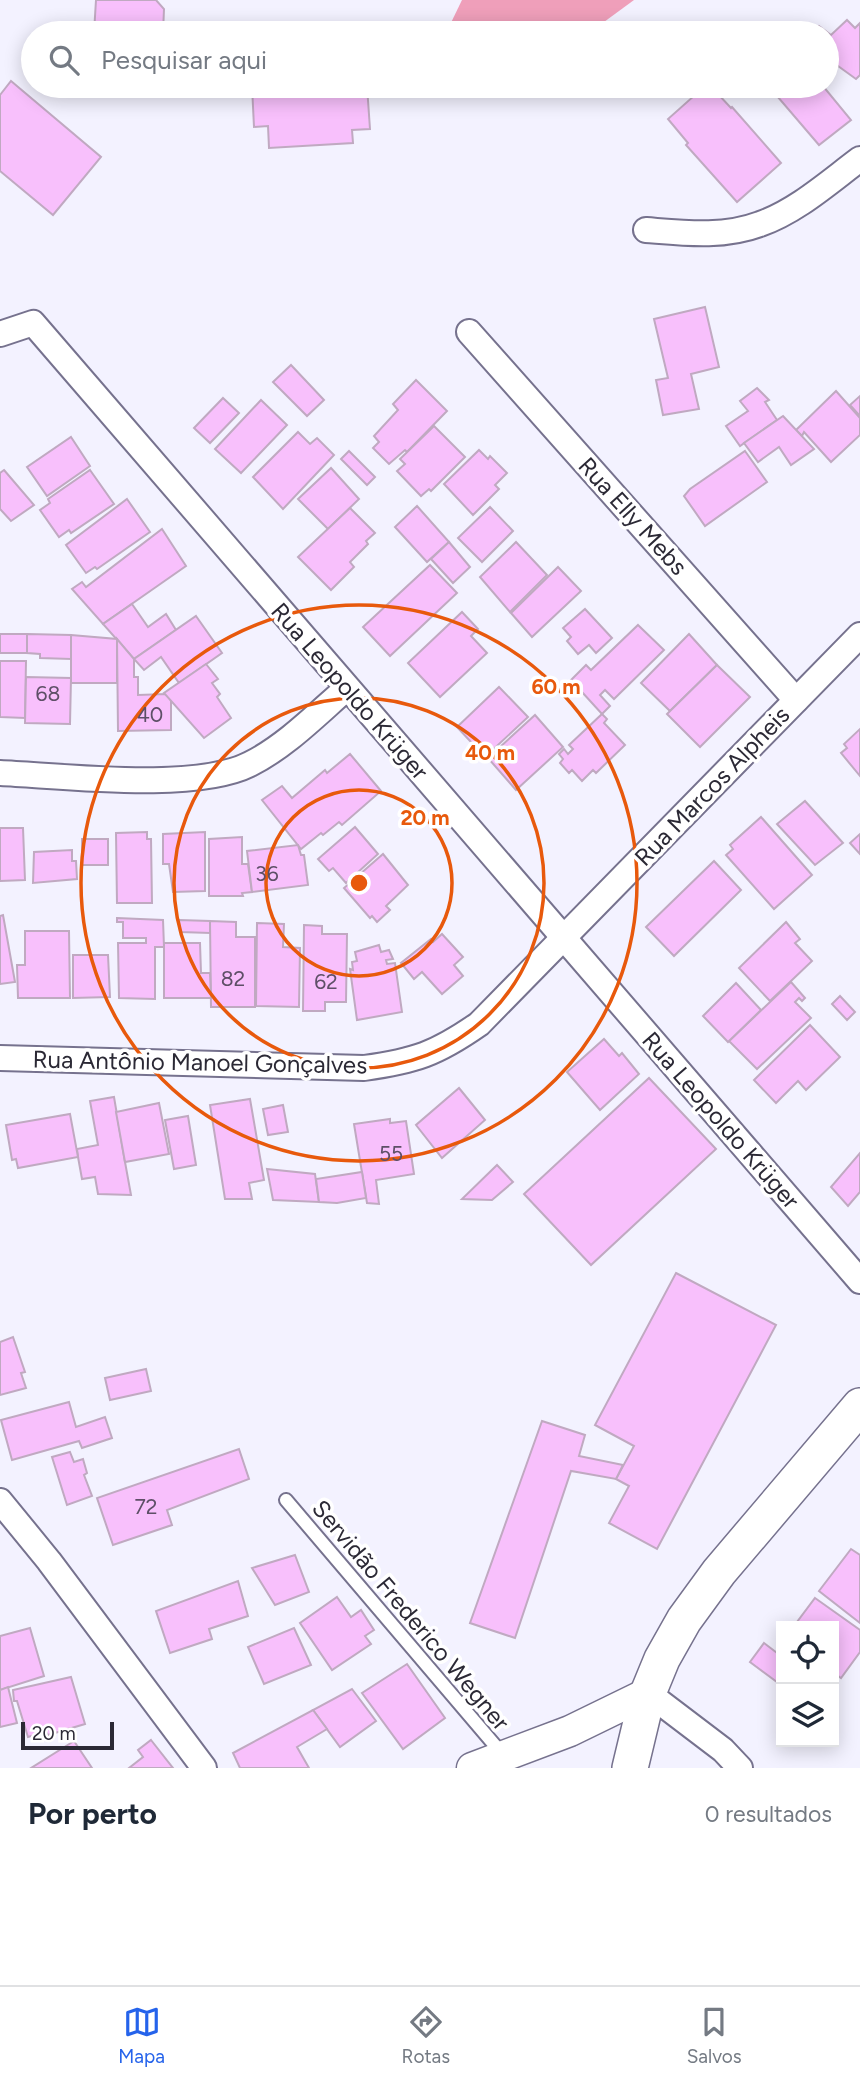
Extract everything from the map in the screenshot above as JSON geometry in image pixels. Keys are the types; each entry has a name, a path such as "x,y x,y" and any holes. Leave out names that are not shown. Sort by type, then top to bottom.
{"main road":[{"path":"630,1768 648,1693 684,1620 719,1572 860,1406"}],"street":[{"path":"646,230 695,234 734,231 760,224 806,200 860,159"},
{"name":"Rua Leopoldo Krüger","path":"0,334 33,323 860,1281"},
{"name":"Rua Elly Mebs","path":"469,332 796,700"},
{"name":"Rua Marcos Alpheis","path":"564,938 860,635"},
{"path":"0,773 176,779 216,774 249,765 278,746 347,688"},
{"name":"Rua Antônio Manoel Gonçalves","path":"0,1058 364,1068 396,1064 424,1057 448,1046 479,1024 564,938"},
{"path":"0,1501 204,1768"},
{"path":"472,1768 570,1731 648,1693 723,1750 740,1768"}],"lane":[{"name":"Servidão Frederico Wegner","path":"286,1500 505,1756"}],"shaded area":[{"path":"462,0 634,0 605,21 452,21"}],"building":[{"path":"96,0 156,0 164,9 164,21 95,21"},
{"path":"847,20 855,28 860,23 860,75 856,79 839,67 839,28"},
{"path":"11,81 21,89 21,98 31,98 101,157 53,215 0,171 0,95"},
{"path":"253,98 368,98 370,129 352,130 353,143 269,148 268,126 254,127"},
{"path":"692,98 722,98 781,163 737,202 686,145 688,143 668,119"},
{"path":"779,98 833,98 851,120 819,145"},
{"path":"705,307 719,367 691,374 699,409 663,415 656,380 668,378 654,319"},
{"path":"291,365 324,400 307,416 273,382"},
{"path":"416,380 447,411 407,452 405,450 389,464 373,448 379,442 374,436 398,410 393,404"},
{"path":"757,388 769,400 765,402 777,420 740,446 726,426 748,411 740,401"},
{"path":"836,391 860,418 860,435 831,462 804,432 802,436 796,430"},
{"path":"860,396 860,416 850,405"},
{"path":"223,398 239,413 210,443 194,428"},
{"path":"261,400 287,425 241,473 215,449"},
{"path":"783,416 814,449 791,465 779,447 758,462 744,443"},
{"path":"434,426 465,457 431,491 429,489 421,496 397,471 405,464 400,459"},
{"path":"298,432 310,444 317,438 334,455 283,509 253,477"},
{"path":"71,437 90,466 47,496 27,467"},
{"path":"479,450 488,459 490,456 507,473 495,485 499,489 473,515 444,484"},
{"path":"349,451 375,477 367,485 341,459"},
{"path":"745,451 767,482 705,526 684,496"},
{"path":"331,468 359,499 328,529 298,499"},
{"path":"4,470 34,505 11,521 0,509 0,473"},
{"path":"90,470 114,504 71,533 69,530 59,537 40,510 50,503 48,499"},
{"path":"127,499 150,532 97,569 95,567 86,573 66,545"},
{"path":"417,506 449,542 427,562 395,527"},
{"path":"490,507 513,531 482,562 458,538"},
{"path":"350,508 375,533 350,562 354,567 331,590 298,557"},
{"path":"162,529 186,566 103,624 72,589 82,582 86,587"},
{"path":"449,542 470,567 453,583 431,559"},
{"path":"516,542 547,575 510,612 480,577"},
{"path":"430,565 457,593 390,656 363,627"},
{"path":"558,567 581,591 532,637 511,613"},
{"path":"132,604 148,627 166,614 176,630 134,659 103,624"},
{"path":"585,609 612,638 596,653 589,645 578,654 567,641 571,637 563,628"},
{"path":"462,612 478,629 471,636 487,653 440,697 408,663"},
{"path":"196,616 222,653 179,683 161,657 144,670 134,659"},
{"path":"638,625 664,650 614,699 605,690 600,695 610,706 602,714 571,680 586,665 591,670"},
{"path":"0,634 27,634 27,653 0,653"},
{"path":"27,634 71,635 71,659 40,658 40,654 27,653"},
{"path":"689,634 717,665 670,711 641,683"},
{"path":"71,635 117,639 117,683 71,683"},
{"path":"117,639 134,659 138,695 166,694 171,700 171,730 118,731"},
{"path":"0,661 26,661 25,718 0,717"},
{"path":"206,664 218,679 212,683 220,694 217,697 231,718 204,738 164,693"},
{"path":"717,665 750,697 700,747 667,714"},
{"path":"26,677 71,678 70,724 25,723"},
{"path":"499,687 528,717 485,757 457,727"},
{"path":"602,714 607,719 604,723 625,745 596,773 593,770 582,781 572,770 569,773 560,763 563,759 559,754 564,749 568,754 573,749 569,745"},
{"path":"535,715 563,747 516,790 488,758"},
{"path":"860,729 860,776 841,753 847,748 844,744"},
{"path":"350,754 381,791 342,825 339,822 301,849 262,800 282,786 292,798 325,770 327,773"},
{"path":"805,801 843,843 815,865 777,824"},
{"path":"761,817 812,875 774,909 726,855 733,849 730,845"},
{"path":"355,827 378,854 346,883 333,868 329,871 318,859"},
{"path":"0,828 23,828 25,880 0,881"},
{"path":"147,832 147,839 151,839 152,903 117,903 116,833"},
{"path":"205,832 205,891 173,892 169,864 163,864 163,834"},
{"path":"860,834 860,854 850,843"},
{"path":"242,837 242,864 248,864 252,892 242,893 243,896 209,896 209,839"},
{"path":"82,839 108,839 108,865 82,865"},
{"path":"298,845 301,855 304,855 308,885 252,892 247,851"},
{"path":"72,850 77,879 33,883 34,852"},
{"path":"383,854 408,885 386,906 390,910 377,922 372,916 370,918 344,888"},
{"path":"714,861 741,890 674,956 646,927"},
{"path":"3,915 15,982 0,984 0,916"},
{"path":"117,918 163,920 164,947 155,947 155,999 119,998 118,943 146,943 146,938 123,938 123,922 117,922"},
{"path":"179,920 210,921 210,933 180,932"},
{"path":"210,921 236,922 236,937 255,937 255,1007 211,1007"},
{"path":"786,922 800,939 795,943 812,961 770,1001 739,968"},
{"path":"257,923 284,924 283,947 300,948 299,1007 256,1006"},
{"path":"304,925 322,926 322,934 347,934 346,1002 325,1002 325,1011 303,1011"},
{"path":"25,931 69,931 70,998 18,998 17,965 25,965"},
{"path":"442,934 463,957 454,965 463,976 442,994 422,972 414,979 401,963 431,939 433,942"},
{"path":"164,943 200,943 201,973 210,973 211,998 164,998"},
{"path":"379,945 381,952 389,950 393,959 386,960 387,964 395,963 402,1012 357,1020 350,969 353,970 352,962 357,961 355,952"},
{"path":"73,955 108,955 110,997 73,998"},
{"path":"791,982 805,998 802,1001 799,998 795,1002 811,1018 757,1069 729,1041"},
{"path":"736,983 761,1010 728,1042 703,1016"},
{"path":"840,996 855,1012 847,1020 832,1004"},
{"path":"810,1025 840,1057 806,1090 798,1081 776,1103 754,1080"},
{"path":"604,1039 619,1056 622,1053 639,1074 600,1110 567,1072"},
{"path":"649,1078 716,1149 591,1265 524,1194"},
{"path":"459,1088 485,1120 442,1158 416,1125"},
{"path":"114,1097 131,1195 98,1194 95,1177 82,1179 78,1157 77,1149 98,1145 90,1101"},
{"path":"250,1099 264,1180 249,1183 252,1199 225,1199 210,1105"},
{"path":"159,1103 169,1154 125,1162 116,1112"},
{"path":"283,1105 288,1132 268,1135 263,1109"},
{"path":"70,1114 78,1157 18,1168 16,1159 12,1160 6,1125"},
{"path":"188,1116 196,1165 174,1169 165,1120"},
{"path":"390,1119 390,1123 406,1121 414,1174 376,1180 379,1204 367,1203 354,1124"},
{"path":"860,1153 860,1192 848,1206 831,1187"},
{"path":"497,1165 513,1182 492,1200 462,1199"},
{"path":"267,1169 315,1174 319,1202 273,1200"},
{"path":"362,1172 366,1198 337,1203 319,1202 316,1179"},
{"path":"676,1273 776,1325 657,1549 609,1523 629,1486 616,1479 634,1446 595,1425"},
{"path":"13,1337 25,1372 21,1373 26,1388 0,1395 0,1342"},
{"path":"146,1369 151,1391 110,1400 105,1378"},
{"path":"69,1402 76,1427 105,1417 112,1438 82,1448 79,1441 12,1460 1,1420"},
{"path":"542,1421 585,1435 579,1456 623,1465 616,1479 571,1471 515,1638 470,1623"},
{"path":"239,1449 249,1479 167,1510 172,1525 113,1545 97,1498"},
{"path":"70,1452 74,1462 83,1459 87,1473 84,1475 92,1496 67,1505 52,1457"},
{"path":"851,1549 860,1555 860,1623 819,1591"},
{"path":"295,1555 309,1592 275,1605 252,1568"},
{"path":"238,1581 248,1616 209,1629 212,1639 170,1653 156,1611"},
{"path":"337,1597 351,1617 361,1610 374,1630 365,1636 371,1644 332,1670 300,1623"},
{"path":"815,1598 860,1630 860,1652 841,1678 839,1621 798,1621"},
{"path":"30,1628 44,1676 0,1690 0,1636"},
{"path":"294,1628 311,1665 264,1684 248,1647"},
{"path":"764,1643 776,1652 776,1681 750,1662"},
{"path":"407,1664 445,1718 403,1749 362,1693"},
{"path":"71,1677 85,1724 48,1735 46,1732 28,1737 17,1701 14,1701 13,1690"},
{"path":"8,1687 17,1723 0,1727 0,1690"},
{"path":"352,1689 376,1721 340,1747 313,1710"},
{"path":"313,1710 327,1729 297,1747 309,1768 240,1768 233,1753"},
{"path":"151,1740 173,1768 129,1768 143,1757 138,1750"},
{"path":"74,1741 92,1768 31,1768"}]}
